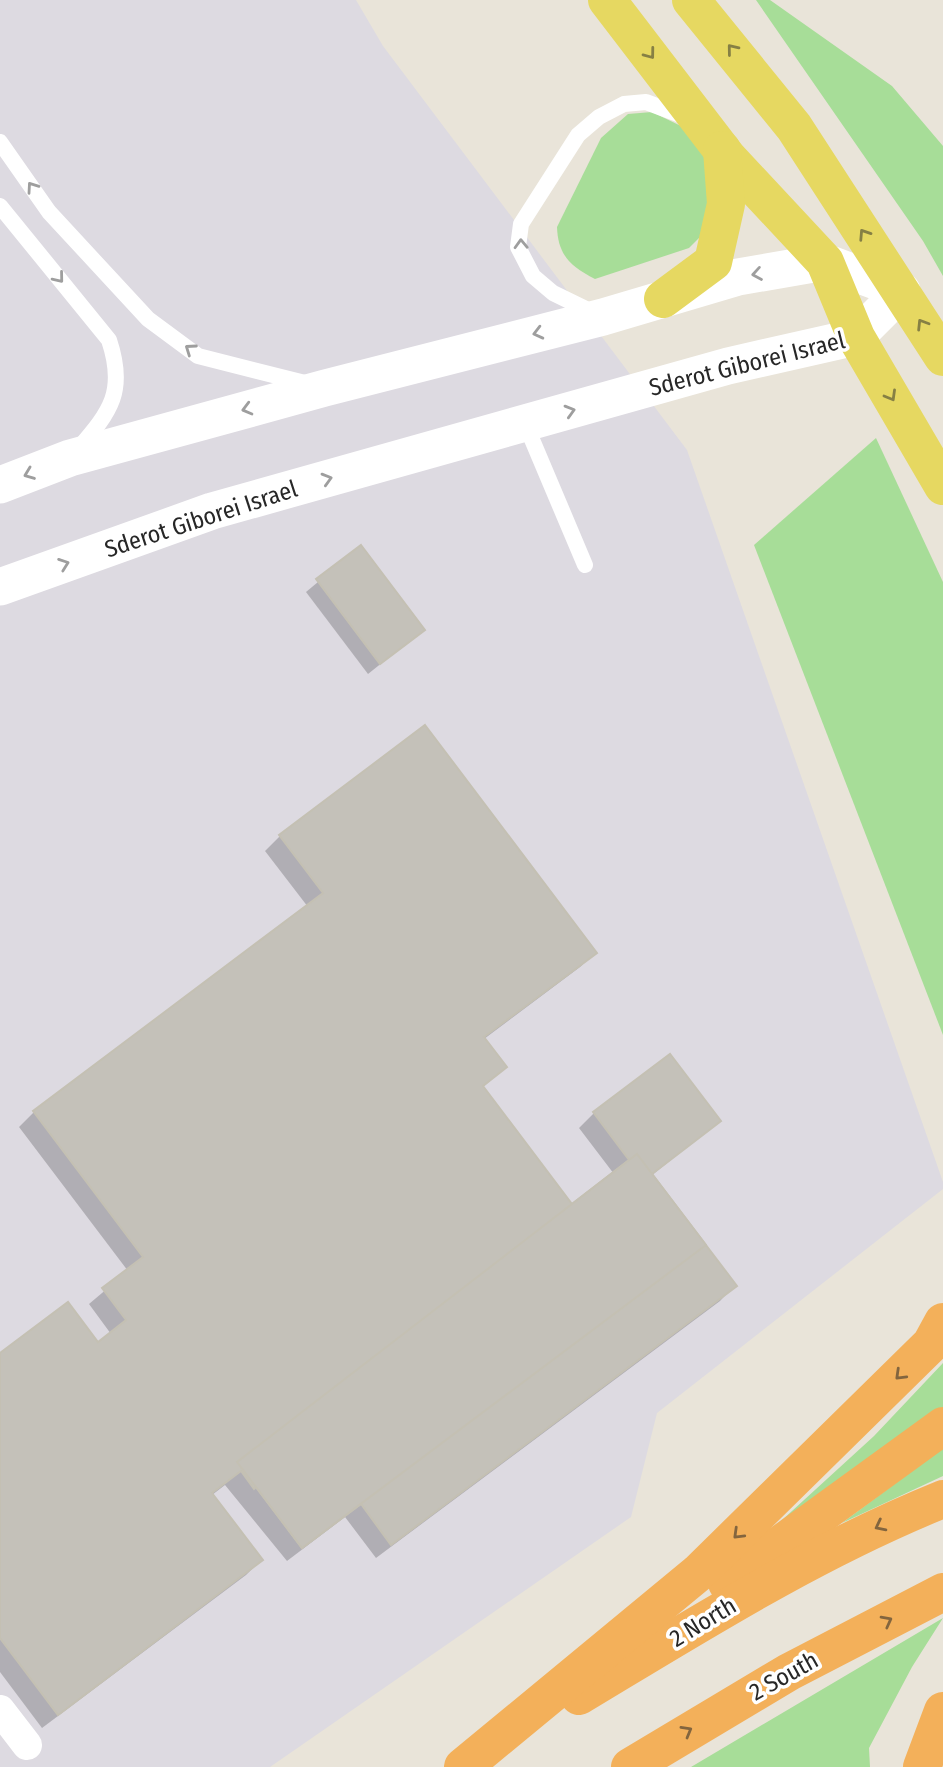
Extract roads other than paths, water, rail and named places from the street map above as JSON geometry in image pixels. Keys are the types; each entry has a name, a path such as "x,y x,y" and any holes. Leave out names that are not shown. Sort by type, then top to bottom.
{"highway":[{"path":"463,1767 698,1573 931,1345 943,1322"},
{"path":"535,1722 943,1426"},
{"name":"2 North","path":"475,1767 535,1722 771,1581 891,1520 943,1499"},
{"name":"2 South","path":"629,1767 789,1672 943,1592"},
{"path":"922,1767 934,1729 943,1711"}],"main road":[{"path":"607,0 714,139 825,262 856,337 943,486"},
{"path":"691,0 794,127 943,357"},
{"path":"663,299 713,262 726,204 714,139"}],"street":[{"path":"0,485 71,458 325,388 603,317 737,277 825,262 902,291"},
{"name":"Sderot Giborei Israel","path":"0,587 212,511 728,366 856,337 902,291"},
{"path":"0,1710 27,1745"}],"lane":[{"path":"603,317 553,293 533,276 518,247 521,224 578,135 599,117 624,104 646,102 668,108 714,139"},
{"path":"0,142 49,212 148,319 198,356 325,388"},
{"path":"0,206 109,340 118,367 107,415 71,458"},
{"path":"525,423 585,565"}]}
